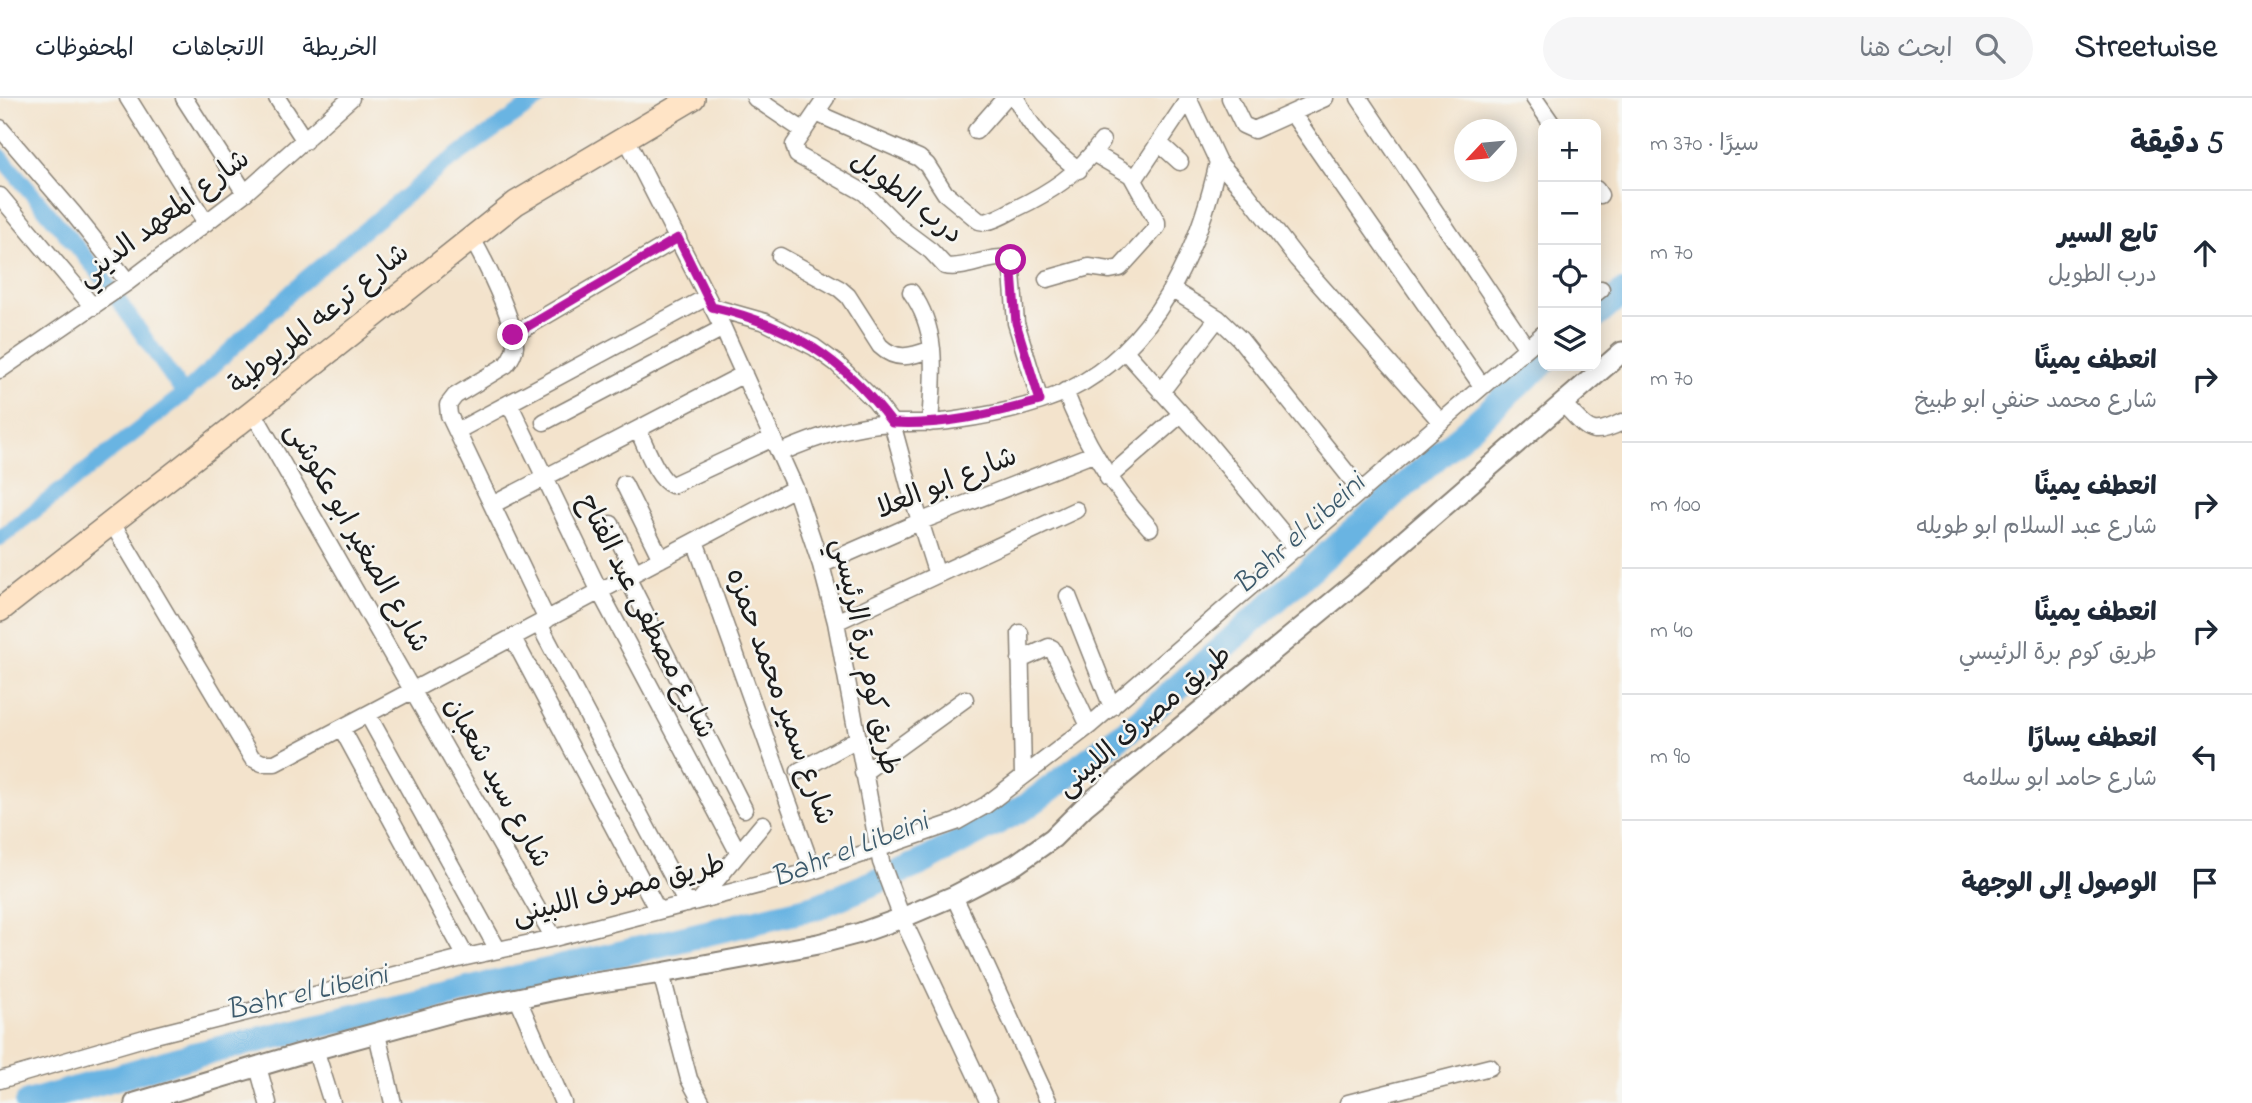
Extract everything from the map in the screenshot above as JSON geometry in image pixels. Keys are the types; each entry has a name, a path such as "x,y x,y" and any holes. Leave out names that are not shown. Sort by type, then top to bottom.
{"main road":[{"name":"شارع ترعه المريوطية","path":"0,610 516,203 693,98"}],"street":[{"path":"128,98 206,223"},
{"path":"184,98 245,193"},
{"path":"277,98 305,141"},
{"path":"755,98 804,131 826,98"},
{"path":"976,131 1005,98"},
{"path":"1016,98 1039,136 1079,170"},
{"path":"1134,180 1188,98"},
{"path":"1188,98 1218,162 1247,194 1297,259 1441,422"},
{"path":"1230,98 1244,125 1251,130 1262,128 1325,98"},
{"path":"1359,98 1527,347"},
{"path":"1534,98 1549,119"},
{"name":"شارع المعهد الديني","path":"0,370 128,282 245,193 305,141 341,102"},
{"path":"816,113 919,158 927,165 945,193 975,218 985,222 1040,197 1079,170 1098,147 1134,180 1157,222 1155,231 1120,268 1110,270 1088,267 1047,279"},
{"path":"1292,113 1482,386"},
{"path":"0,128 128,282"},
{"name":"درب الطويل","path":"804,131 794,145 795,153 865,193 899,227 931,251 945,266 965,266 1004,258 1011,260 1016,323 1040,401"},
{"name":"طريق كوم برة الرئيسي","path":"625,138 723,328 794,488 821,565 836,622 877,850 902,918 989,1103"},
{"path":"1159,143 1180,162"},
{"path":"638,430 661,477 667,484 672,485 777,446 892,423 930,423 978,416 1040,401 1065,391 1097,374 1125,352 1142,333 1171,289 1200,228 1218,162"},
{"path":"0,196 93,307"},
{"path":"471,237 493,279 513,335 514,346 512,358 506,365 455,396 448,405 449,415 543,622 694,902 763,824"},
{"path":"513,335 678,238"},
{"path":"780,256 848,296 880,346 887,352 905,358 932,349"},
{"path":"1171,289 1218,318 1240,339 1362,492"},
{"path":"911,292 928,321 932,349 930,423"},
{"path":"457,431 710,302 765,322 814,347 856,381 892,423 919,522 937,575"},
{"path":"1161,392 1218,318"},
{"path":"544,422 723,328"},
{"name":"طريق مصرف اللبينى","path":"0,1080 151,1036 466,957 554,938 813,871 956,822 986,805 1112,708 1538,338"},
{"path":"1125,352 1296,549"},
{"name":"طريق مصرف اللبينى","path":"135,1103 171,1099 315,1049 460,1010 517,997 818,944 860,933 954,896 1016,864 1053,838 1084,807 1349,588 1622,352"},
{"path":"492,505 744,374"},
{"path":"1065,391 1093,454 1108,478 1150,528"},
{"name":"شارع مصطفى عبد الفتاح","path":"509,403 600,592 738,852"},
{"path":"1563,404 1590,430 1603,432 1622,422"},
{"name":"شارع الصغير ابو عكوشى","path":"253,412 414,691"},
{"path":"1108,478 1181,414"},
{"name":"شارع ابو العلا","path":"821,565 919,522 1093,454"},
{"path":"624,484 661,559"},
{"path":"112,523 252,758 262,763 275,763 794,488"},
{"path":"836,622 1076,510"},
{"path":"611,524 631,575 744,809"},
{"name":"شارع سمير محمد حمزه","path":"695,541 813,871"},
{"path":"1068,596 1112,708"},
{"path":"1020,633 1023,776"},
{"path":"513,638 658,911"},
{"path":"1020,660 1052,648 1089,726"},
{"name":"شارع سيد شعبان","path":"414,691 554,938"},
{"path":"863,774 964,699"},
{"path":"368,715 498,950"},
{"path":"342,729 466,957"},
{"path":"799,771 857,738"},
{"path":"954,896 1049,1103"},
{"path":"661,973 689,1079 702,1103"},
{"path":"517,997 563,1103"},
{"path":"377,1034 393,1103"},
{"path":"315,1049 332,1103"},
{"path":"1348,1103 1490,1066"},
{"path":"258,1067 268,1103"}],"waterway":[{"path":"0,538 184,394 305,279 442,166 540,98"},
{"path":"0,156 99,273 184,394"},
{"name":"Bahr el Libeini","path":"1601,312 1622,293"},
{"name":"Bahr el Libeini","path":"28,1103 190,1056 816,907 921,863 1027,806 1135,725 1538,367"}],"route":[{"path":"513,335 678,238 712,307 765,322 814,347 856,381 892,423 915,425 956,420 1040,401 1018,334 1011,260"}]}
